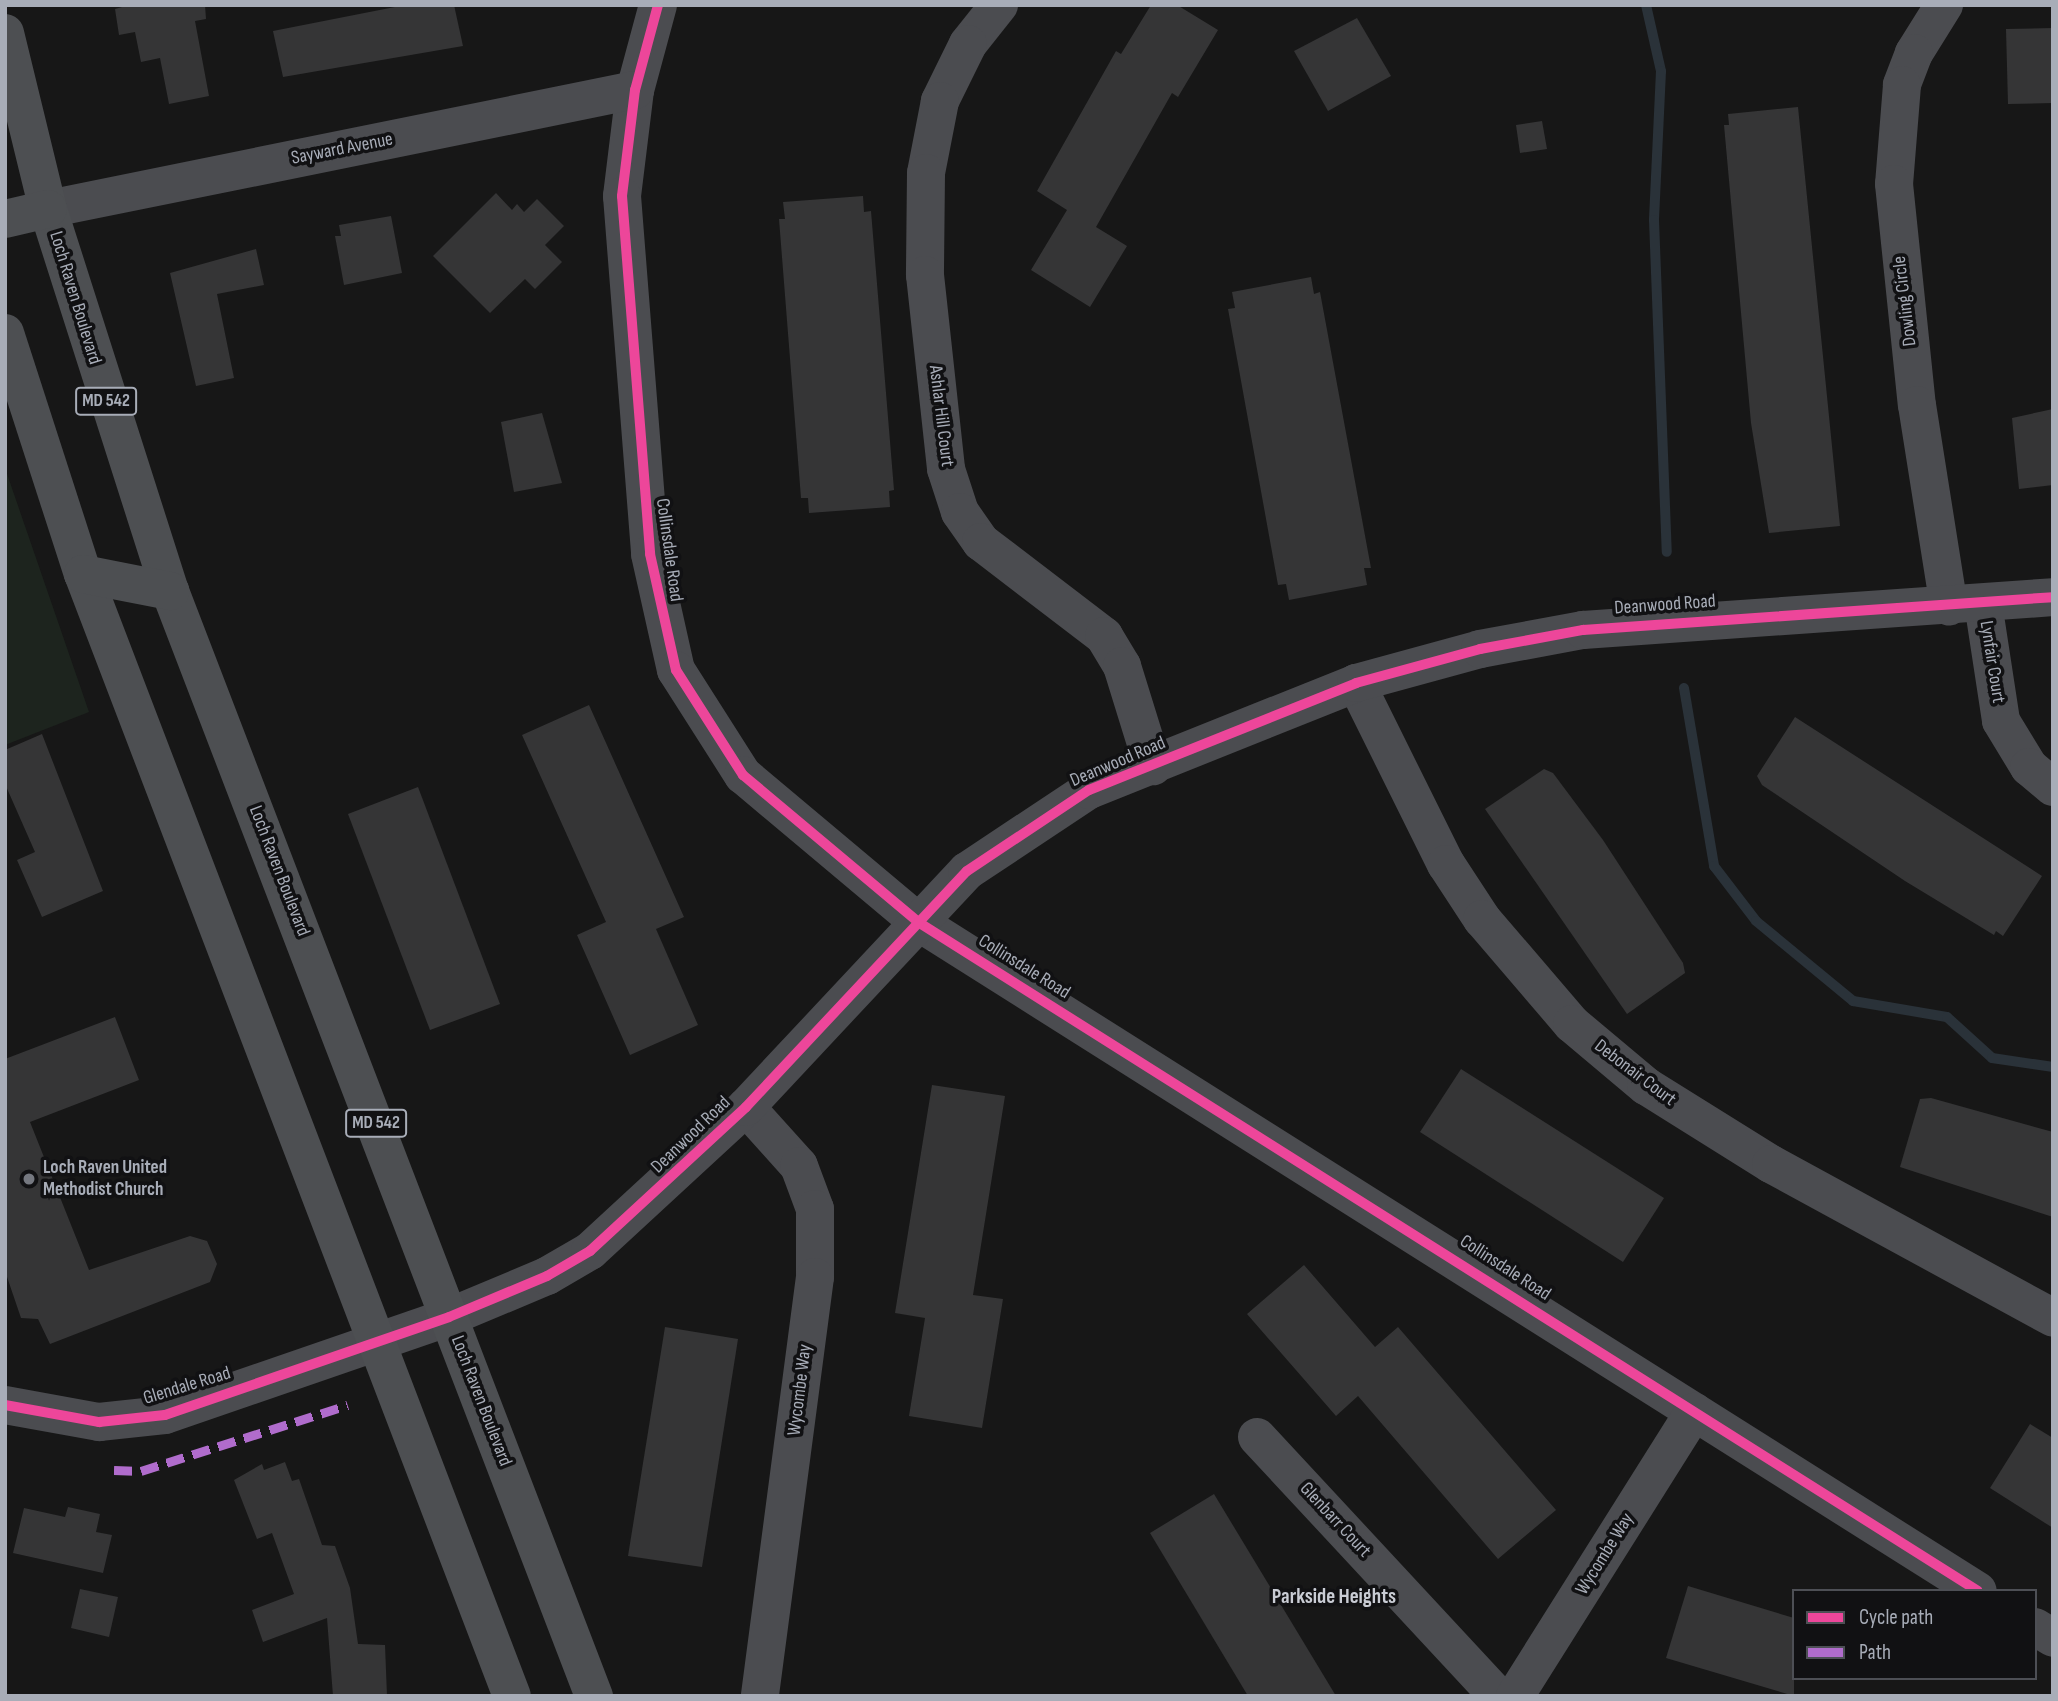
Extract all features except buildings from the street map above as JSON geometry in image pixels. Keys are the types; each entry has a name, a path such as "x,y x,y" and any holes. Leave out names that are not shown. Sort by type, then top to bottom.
{"main road":[{"name":"Loch Raven Boulevard","path":"5,33 48,209 170,591 594,1696"},
{"path":"5,219 48,209"},
{"path":"5,333 83,573 374,1341 512,1696"},
{"path":"83,573 170,591"}],"street":[{"name":"Collinsdale Road","path":"658,5 635,90 622,196 625,262 650,554 677,670 743,775 918,922 1975,1589"},
{"name":"Ashlar Hill Court","path":"999,5 968,44 940,101 926,173 925,275 946,468 960,512 981,542 1104,636 1122,666 1153,766"},
{"name":"Dowling Circle","path":"1944,5 1914,53 1902,85 1894,184 1917,405 1966,604"},
{"name":"Sayward Avenue","path":"48,209 635,90"},
{"name":"Deanwood Road","path":"374,1341 449,1317 547,1276 590,1251 746,1107 967,871 1035,822 1089,790 1356,683 1480,649 1583,630 2053,597"},
{"name":"Lynfair Court","path":"1966,604 2001,721 2029,768 2053,787"},
{"name":"Debonair Court","path":"1356,683 1446,864 1482,919 1572,1024 1646,1086 1771,1164 2053,1318"},
{"name":"Wycombe Way","path":"746,1107 799,1166 815,1209 815,1277 760,1696"},
{"name":"Glendale Road","path":"5,1405 99,1422 165,1415 374,1341"},
{"name":"Wycombe Way","path":"1515,1696 1694,1412"},
{"name":"Glenbarr Court","path":"1257,1437 1498,1696"},
{"path":"2037,1628 2053,1638"}],"shaded area":[{"path":"5,468 89,712 5,745"}],"waterway":[{"path":"1646,5 1661,71 1654,220 1667,552"},
{"path":"1684,688 1714,866 1756,921 1853,1001 1947,1017 1992,1058 2053,1067"}],"marked path":[{"path":"114,1470 141,1471 348,1405"}],"cycle path":[{"path":"658,5 635,90 622,196 650,554 676,670 743,775 918,922 1975,1589"},
{"path":"5,1405 99,1422 165,1415 449,1317 547,1276 590,1251 746,1107 967,871 1089,790 1356,683 1480,649 1583,630 2053,597"}],"place":[{"name":"Loch Raven United Methodist Church","path":"29,1179"}],"district":[{"name":"Parkside Heights","path":"1334,1597"}]}
